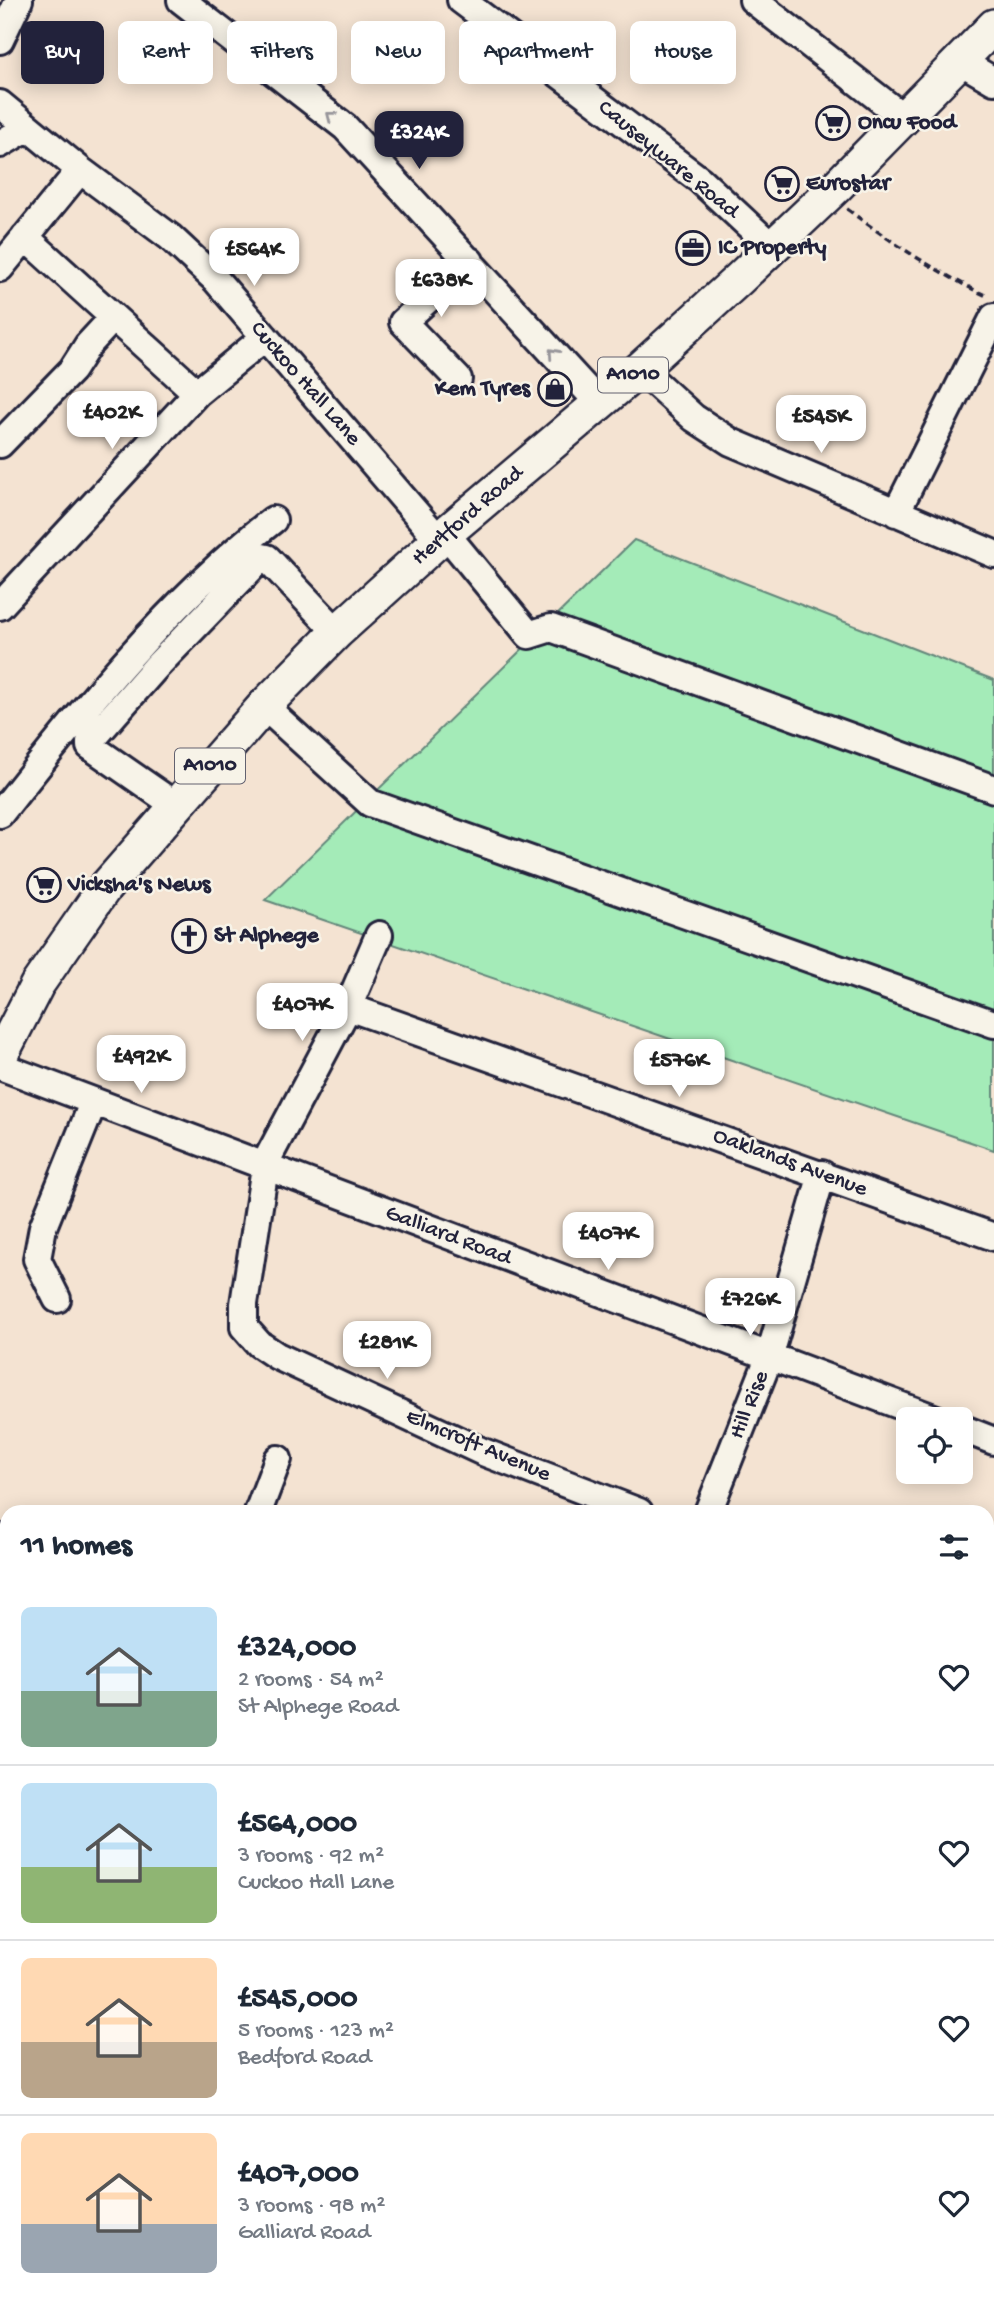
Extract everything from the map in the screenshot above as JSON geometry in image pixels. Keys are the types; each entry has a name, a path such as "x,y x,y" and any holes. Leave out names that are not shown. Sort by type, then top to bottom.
{"main road":[{"name":"Hertford Road","path":"0,1057 9,1016 55,958 103,890 264,706 337,632 442,537 640,369 828,195 994,26"}],"street":[{"path":"0,40 19,0"},
{"path":"181,0 345,127 599,403"},
{"name":"Causeyware Road","path":"461,0 700,180 772,247"},
{"path":"753,0 904,118"},
{"path":"960,61 994,81"},
{"name":"Cuckoo Hall Lane","path":"0,104 80,170 170,237 216,280 529,635 551,628 994,789"},
{"path":"0,144 27,128"},
{"path":"0,268 80,170"},
{"path":"25,237 197,393"},
{"path":"458,379 403,322 470,261"},
{"path":"896,513 994,317"},
{"path":"0,444 72,370 88,345 113,318"},
{"path":"0,607 197,393 265,337"},
{"path":"640,369 694,418 731,442 994,554"},
{"path":"0,814 58,740 138,651 240,546 273,520"},
{"path":"175,805 90,746 90,742 156,667 262,557 267,558 337,632"},
{"path":"264,706 370,803 994,1024"},
{"name":"Elmcroft Avenue","path":"379,935 348,1007 265,1167 244,1304 244,1327 259,1344 277,1356 483,1452 621,1505"},
{"name":"Oaklands Avenue","path":"348,1007 994,1237"},
{"name":"Galliard Road","path":"0,1066 903,1407"},
{"path":"57,1299 37,1259 39,1248 43,1227 93,1103"},
{"name":"Hill Rise","path":"711,1505 769,1358 822,1174"},
{"path":"973,1433 994,1441"},
{"path":"261,1505 278,1459"}],"path":[{"path":"828,195 894,244 962,284 994,299"}],"green space":[{"path":"634,540 994,680 994,1150 265,900"}],"place":[{"name":"Oncu Food","path":"833,123"},
{"name":"Eurostar","path":"782,184"},
{"name":"IC Property","path":"693,248"},
{"name":"Kem Tyres","path":"555,389"},
{"name":"Vicksha's News","path":"44,885"},
{"name":"St Alphege","path":"189,936"}]}
